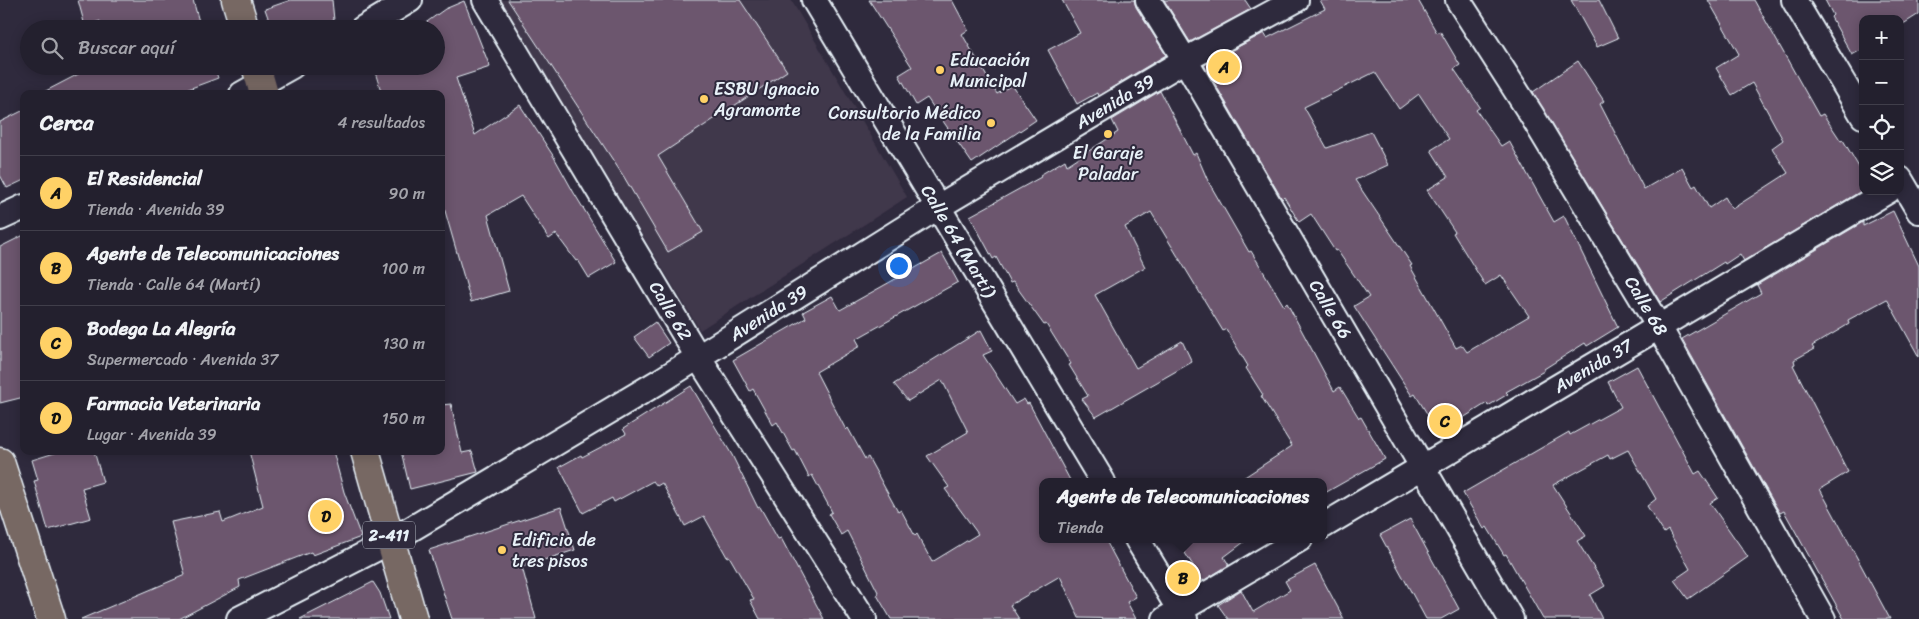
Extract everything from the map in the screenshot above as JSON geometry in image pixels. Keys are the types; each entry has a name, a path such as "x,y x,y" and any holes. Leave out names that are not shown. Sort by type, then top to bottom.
{"main road":[{"path":"236,0 242,20"},
{"name":"2-411","path":"367,455 413,619"},
{"path":"0,462 51,619"}],"street":[{"path":"377,20 410,0"},
{"name":"Calle 62","path":"485,0 698,357 864,619"},
{"name":"Calle 64 (Martí)","path":"814,0 1101,478"},
{"name":"Calle 66","path":"1148,0 1185,60 1511,619"},
{"name":"Avenida 39","path":"239,619 391,541 660,381 938,207 1185,60 1296,0"},
{"name":"Calle 68","path":"1458,0 1531,114 1659,327 1823,619"},
{"path":"1794,0 1859,109"},
{"path":"255,84 274,75"},
{"path":"1904,185 1919,211"},
{"name":"Avenida 37","path":"1327,524 1880,195"},
{"path":"0,218 20,209"},
{"path":"1140,543 1177,616 1294,543"}],"shaded area":[{"name":"ESBU Ignacio Agramonte","path":"499,0 791,0 907,197 700,330"}],"building":[{"path":"78,0 193,0 199,20 83,20"},
{"path":"291,0 332,0 334,20 269,20 265,9"},
{"path":"508,0 740,0 787,71 658,156 703,232 668,252 624,177"},
{"path":"869,0 952,0 968,30 962,34 997,94 1012,85 1036,120 972,163 927,98 916,105 899,75 912,67"},
{"path":"1062,0 1134,0 1136,7 1166,55 1098,96 1097,93 1077,104 1048,50 1080,33"},
{"path":"1164,0 1245,0 1251,9 1190,42"},
{"path":"1320,0 1418,0 1437,33 1440,31 1460,65 1454,69 1480,107 1476,110 1501,146 1509,141 1554,222 1564,216 1618,327 1587,346 1585,343 1544,369 1544,371 1506,392 1508,394 1488,406 1487,403 1439,433 1415,394 1412,396 1354,306 1369,297 1337,250 1335,251 1311,214 1299,222 1284,197 1282,199 1204,65 1264,33 1267,38 1325,9","holes":["1375,72 1399,109 1419,94 1449,139 1431,150 1448,177 1427,190 1455,232 1453,233 1485,285 1501,275 1529,316 1467,352 1462,345 1456,348 1410,266 1412,265 1355,180 1388,165 1371,132 1327,148 1304,107"]},
{"path":"1571,0 1599,0 1618,38 1597,47"},
{"path":"1708,0 1754,0 1819,116 1823,114 1841,141 1843,140 1859,167 1859,192 1744,261 1740,254 1660,302 1533,92 1578,61 1604,101 1600,104 1644,189 1682,167 1693,187 1696,185 1709,208 1725,197 1732,209 1788,173 1772,148 1783,140 1752,83 1732,95 1716,68 1739,54"},
{"path":"1825,0 1919,0 1919,14 1904,23 1904,15 1859,15 1859,51 1852,55 1831,17 1833,15"},
{"path":"464,1 490,67 456,78 475,135 520,105 554,157 616,262 589,278 578,260 576,261 556,234 549,239 521,196 488,215 509,291 471,302 445,211 445,90 381,90 376,75 445,75 445,20 430,20 445,9"},
{"path":"77,75 217,75 218,78 186,90 48,90"},
{"path":"1160,91 1193,155 1196,153 1208,181 1249,252 1251,251 1284,306 1287,303 1334,391 1340,387 1359,418 1361,417 1385,459 1327,492 1327,478 1243,478 1292,446 1261,396 1263,395 1246,368 1248,366 1226,329 1223,331 1151,212 1125,227 1145,267 1095,295 1136,368 1182,341 1192,362 1096,417 1082,399 1088,396 1046,324 1044,325 1013,282 1010,283 996,257 993,259 970,216 1041,177 1040,175 1065,160 1067,165 1118,132 1112,120"},
{"path":"20,112 20,182 7,188 0,175 0,122"},
{"path":"1893,211 1919,266 1919,357 1887,299 1848,320 1849,324 1812,346 1814,349 1794,360 1795,364 1793,365 1848,472 1820,489 1890,619 1844,619 1784,511 1780,513 1775,505 1682,339 1761,293 1757,285 1863,222 1863,226"},
{"path":"20,237 20,398 0,403 0,247"},
{"path":"942,253 958,282 856,339 860,346 816,372 846,430 848,428 865,459 868,457 898,512 901,510 932,562 978,534 945,489 949,487 927,456 968,432 942,380 908,401 894,384 981,330 992,351 983,355 1015,404 1024,399 1027,404 1029,403 1069,478 1039,478 1039,543 1107,543 1136,597 1127,602 1136,619 1079,618 1060,576 1010,605 1019,619 891,619 877,595 879,594 847,531 841,535 829,514 832,512 812,475 809,477 777,422 773,425 753,389 750,391 733,360 806,318 803,312 832,296 840,310"},
{"path":"655,322 669,343 649,357 634,337"},
{"path":"1637,366 1695,474 1700,471 1718,498 1710,503 1748,557 1688,599 1674,580 1690,569 1668,530 1664,533 1647,506 1656,499 1628,450 1610,459 1608,455 1553,485 1586,536 1577,541 1605,586 1590,595 1602,619 1543,619 1506,554 1504,555 1487,527 1484,529 1463,493 1569,432 1570,435 1621,407 1608,382"},
{"path":"691,386 732,455 758,508 760,507 778,539 781,538 824,619 760,619 750,600 754,599 704,516 685,526 662,483 657,486 653,481 614,502 612,498 583,513 559,467 626,434 623,429"},
{"path":"451,404 462,453 472,451 478,472 410,489 402,455 445,455 445,405"},
{"path":"48,455 95,455 103,482 82,488 91,518 48,530 34,481 38,480 32,460"},
{"path":"250,455 334,455 344,492 361,537 313,555 311,552 239,580 240,587 179,619 81,619 185,575 171,522 220,512 223,522 263,506"},
{"name":"Edificio de tres pisos","path":"561,507 575,550 522,567 536,619 452,619 429,550"},
{"path":"1410,519 1459,609 1441,619 1426,619 1380,535"},
{"path":"1179,543 1243,543 1224,557 1229,565 1203,581"},
{"path":"1315,565 1344,619 1228,619 1218,605 1241,590 1253,612 1290,590 1285,581"},
{"path":"373,582 380,593 389,619 300,619"}],"place":[{"name":"El Residencial","path":"1224,67"},
{"name":"Educación Municipal","path":"940,70"},
{"name":"ESBU Ignacio Agramonte","path":"704,99"},
{"name":"Consultorio Médico de la Familia","path":"991,123"},
{"name":"El Garaje Paladar","path":"1108,134"},
{"name":"Bodega La Alegría","path":"1445,421"},
{"name":"Farmacia Veterinaria","path":"326,516"},
{"name":"Edificio de tres pisos","path":"502,550"},
{"name":"Agente de Telecomunicaciones","path":"1183,578"}]}
